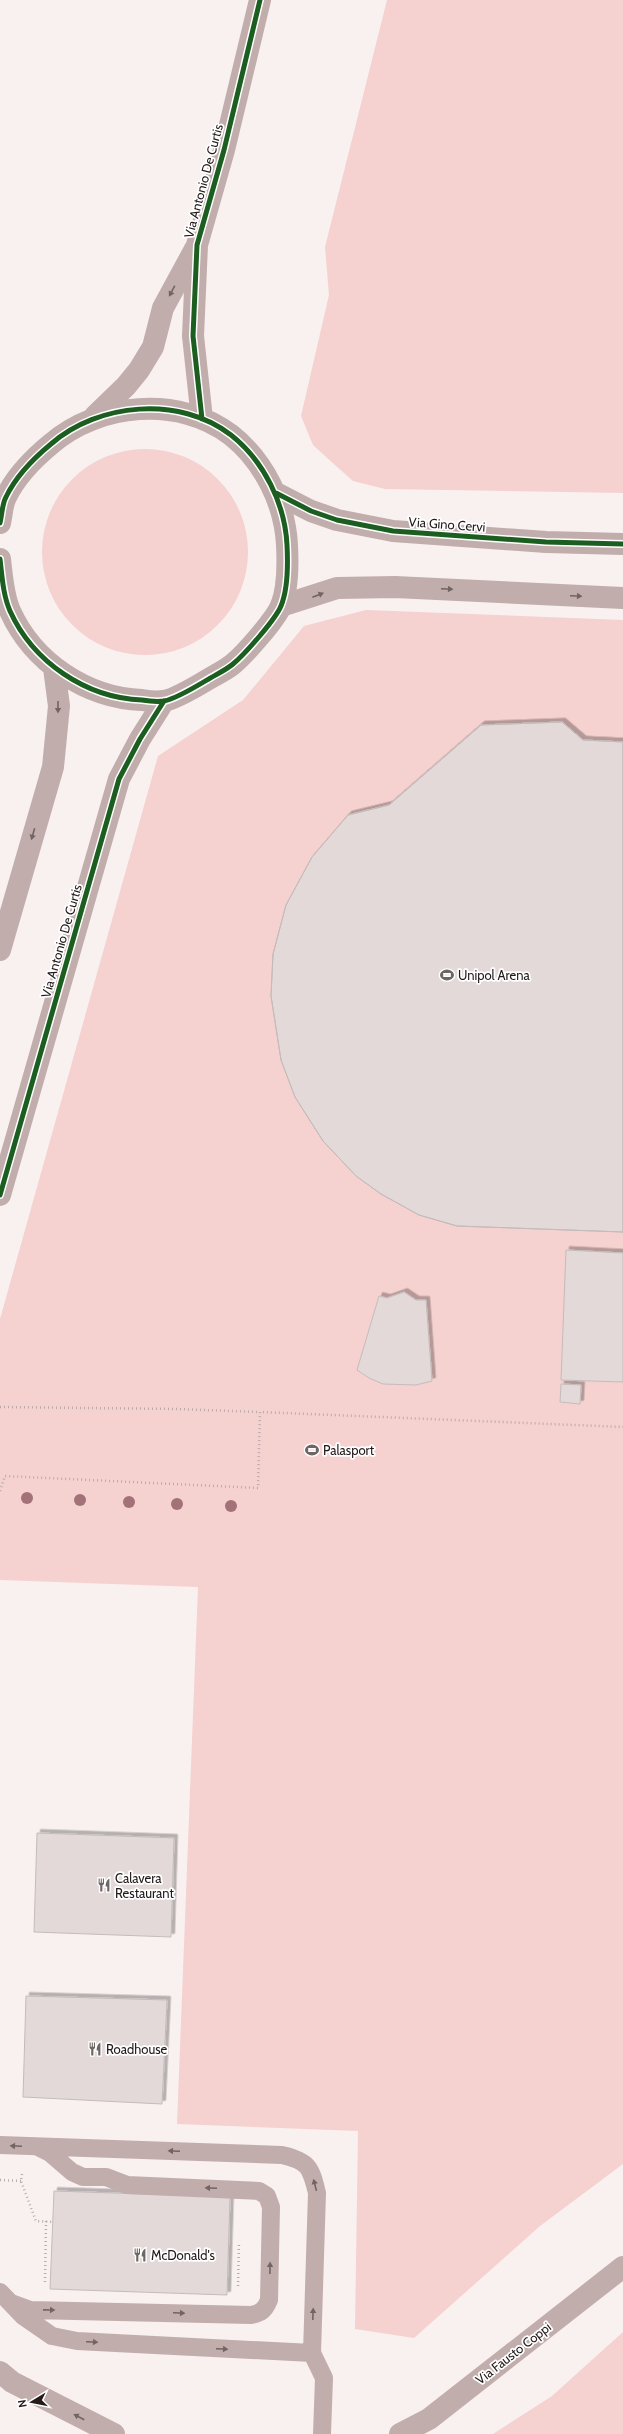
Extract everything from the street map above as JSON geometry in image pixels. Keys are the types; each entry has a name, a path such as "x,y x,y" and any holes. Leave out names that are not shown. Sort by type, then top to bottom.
{"street":[{"name":"Via Antonio De Curtis","path":"202,419 193,336 197,245 224,150 260,0"},
{"path":"0,522 3,499 30,462 62,434 95,416 126,386 139,370 153,347 163,308 197,245"},
{"path":"0,559 2,585 10,610 29,642 54,668 88,688 125,700 164,701 201,683 233,664 260,634 281,606 288,567 286,532 276,493 254,459 231,435 202,419 169,410 133,409 95,416"},
{"name":"Via Gino Cervi","path":"276,493 310,511 337,520 393,531 546,542 623,544"},
{"path":"281,606 337,588 395,587 623,598"},
{"path":"0,950 53,767 59,706 54,668"},
{"name":"Via Antonio De Curtis","path":"0,1195 119,779 140,739 164,701"},
{"name":"Via Fausto Coppi","path":"400,2434 429,2419 623,2267"},
{"path":"0,2372 12,2382 114,2434"}],"lane":[{"path":"0,2145 282,2155 299,2158 312,2171 317,2193 312,2353 324,2378 322,2434"},
{"path":"5,2298 30,2310 251,2315 260,2313 266,2308 269,2300 271,2207 266,2196 260,2191 127,2185 106,2177 83,2177 72,2172 50,2153 38,2147"},
{"path":"5,2298 23,2316 52,2336 77,2341 312,2353"}],"path":[{"path":"0,1407 176,1408 623,1427"},
{"path":"0,1491 5,1476 258,1488 260,1412"},
{"path":"22,2173 21,2181 36,2221 53,2222"},
{"path":"0,2180 21,2181"},
{"path":"44,2288 46,2221"}],"shaded area":[{"path":"387,0 623,0 623,493 385,489 353,481 313,445 301,416 329,295 325,247"},
{"path":"135,449 155,449 185,456 211,472 225,486 241,512 248,542 248,562 241,592 225,618 211,632 185,648 155,655 135,655 105,648 79,632 65,618 49,592 42,562 42,542 49,512 65,486 79,472 105,456"},
{"name":"Palasport","path":"366,610 623,620 623,2164 540,2226 414,2338 355,2329 358,2131 177,2124 198,1587 0,1580 0,1319 158,756 243,700 304,626"},
{"path":"623,2332 623,2434 493,2434 552,2396"}],"building":[{"name":"Unipol Arena","path":"562,722 583,740 623,742 623,1232 457,1226 419,1215 381,1194 356,1176 323,1141 295,1097 281,1060 271,996 273,954 286,905 312,857 348,815 389,805 481,725"},
{"name":"Unipol Arena","path":"562,722 583,740 623,742 623,1232 457,1226 419,1215 381,1194 356,1176 323,1141 295,1097 281,1060 271,996 273,954 286,905 312,857 348,815 389,805 481,725"},
{"path":"566,1250 623,1253 623,1382 561,1380"},
{"path":"404,1292 416,1300 426,1300 432,1381 416,1385 383,1384 369,1378 357,1370 379,1296 387,1298"},
{"path":"561,1384 581,1385 580,1404 560,1402"},
{"name":"Calavera Restaurant","path":"37,1833 174,1838 171,1937 34,1932"},
{"name":"Roadhouse","path":"26,1996 167,2000 162,2104 23,2097"},
{"name":"McDonald's","path":"54,2191 230,2197 227,2295 50,2289"}],"cycle path":[{"path":"202,419 193,336 197,245 224,150 260,0"},
{"path":"0,523 5,500 10,489 20,475 45,449 70,430 92,420 115,413 139,409 164,409 188,414 210,422 231,435 253,457 271,484 282,514 287,545 287,568 285,592 281,606 266,628 245,653 233,664 192,689 169,700 156,701 121,698 101,692 64,674 47,661 32,646 10,611 4,592 0,559"},
{"path":"276,493 311,511 337,520 393,531 546,542 623,544"},
{"path":"0,1195 119,779 140,739 164,701"}],"place":[{"name":"Unipol Arena","path":"447,975"},
{"name":"Palasport","path":"312,1450"},
{"name":"Calavera Restaurant","path":"104,1885"},
{"name":"Roadhouse","path":"95,2049"},
{"name":"McDonald's","path":"140,2255"}]}
